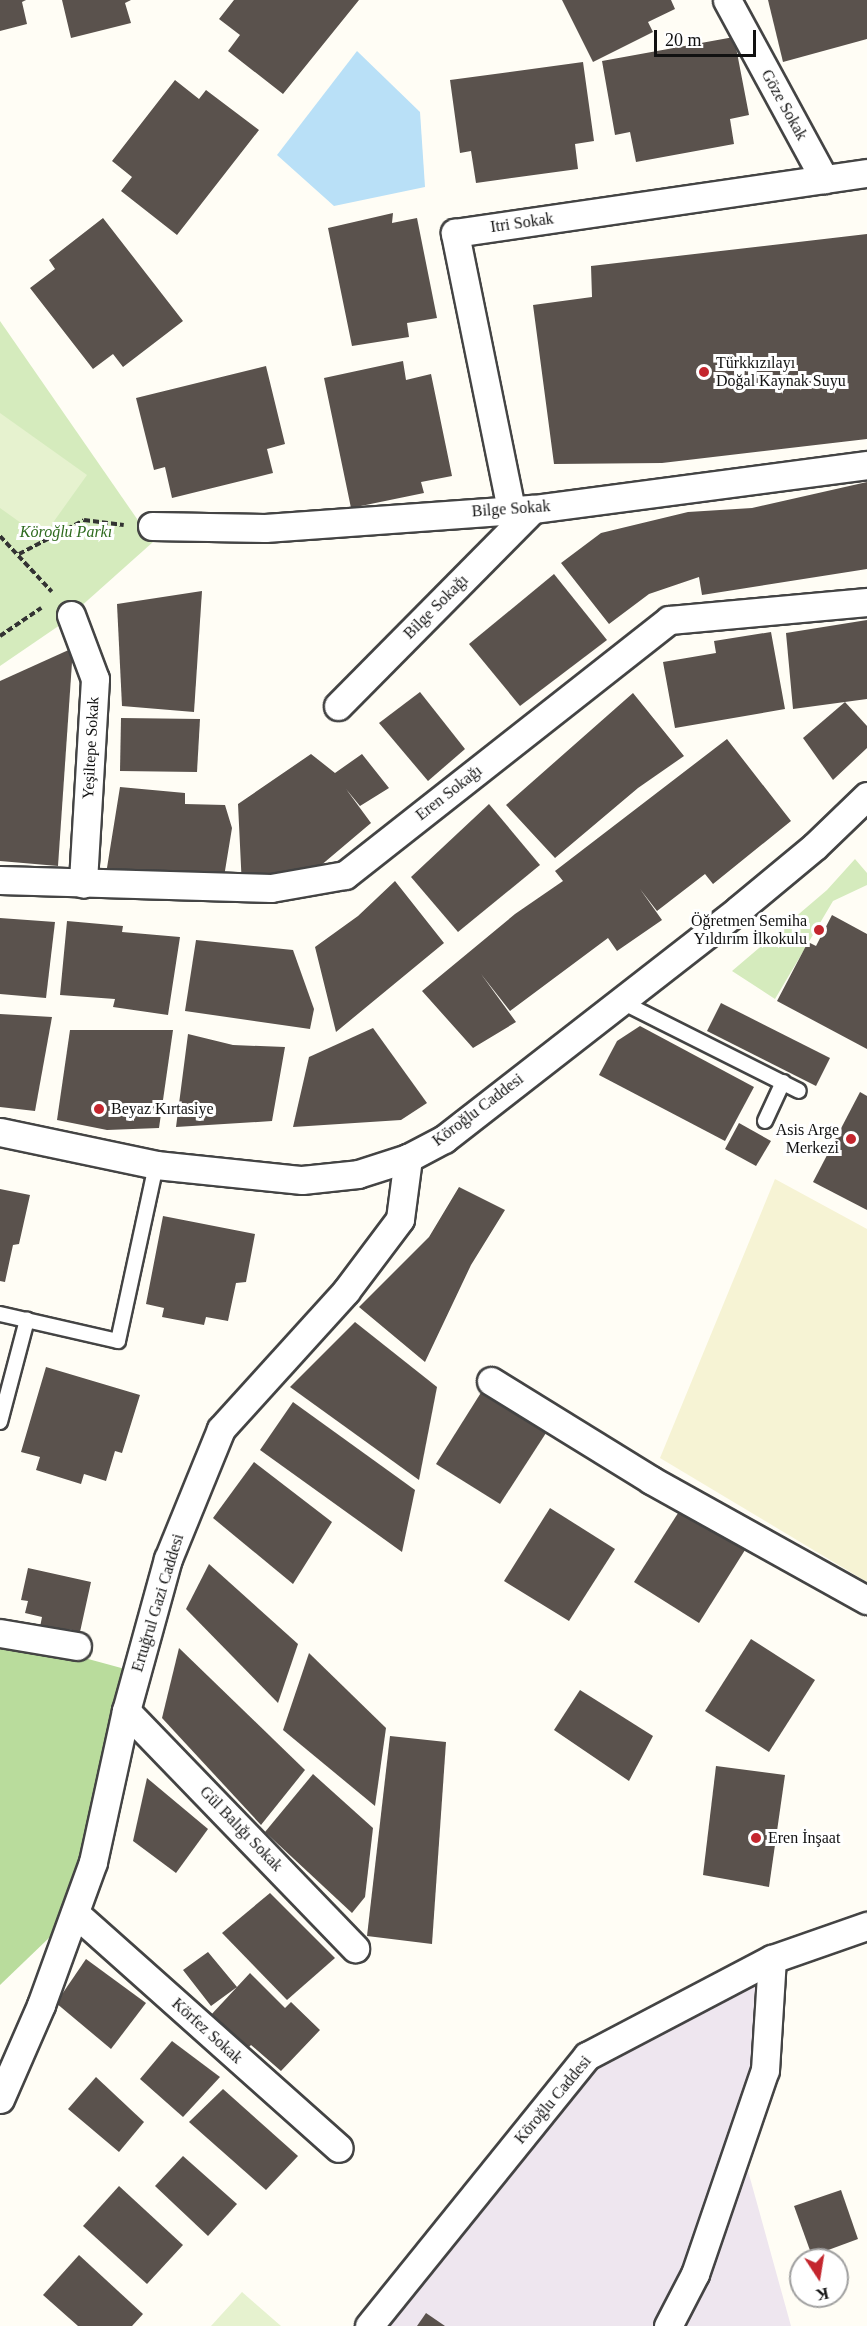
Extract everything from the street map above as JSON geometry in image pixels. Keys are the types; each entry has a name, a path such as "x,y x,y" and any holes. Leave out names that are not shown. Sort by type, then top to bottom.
{"street":[{"name":"Göze Sokak","path":"726,0 824,179"},
{"name":"Itri Sokak","path":"522,509 455,233 867,173"},
{"name":"Bilge Sokak","path":"152,526 265,528 522,509 867,465"},
{"name":"Bilge Sokağı","path":"338,706 522,509"},
{"name":"Eren Sokağı","path":"0,880 271,888 345,875 669,620 867,602"},
{"name":"Yeşiltepe Sokak","path":"64,606 95,679 83,884"},
{"name":"Köroğlu Caddesi","path":"0,1132 156,1165 302,1180 358,1174 408,1158 444,1139 738,910 815,846 867,796"},
{"name":"Ertuğrul Gazi Caddesi","path":"0,2099 41,2005 93,1862 126,1711 168,1559 221,1429 346,1291 400,1219 408,1158"},
{"path":"491,1381 651,1480 867,1600"},
{"path":"0,1633 77,1646"},
{"name":"Gül Balığı Sokak","path":"126,1711 356,1948"},
{"name":"Körfez Sokak","path":"75,1913 339,2148"},
{"name":"Köroğlu Caddesi","path":"369,2326 587,2056 772,1959 867,1926"},
{"path":"668,2326 695,2274 765,2070 772,1959"}],"lane":[{"path":"620,1001 799,1090"},
{"path":"765,1121 783,1083"},
{"path":"0,1314 118,1341 156,1165"},
{"path":"0,1422 27,1320"}],"path":[{"path":"19,554 84,520 152,526"},
{"path":"0,536 19,554 64,606 0,636"}],"shaded area":[{"path":"775,1179 867,1229 867,1582 660,1458"},
{"path":"772,1959 740,2142 791,2326 369,2326 587,2056"}],"green space":[{"name":"Köroğlu Parkı","path":"0,321 153,542 60,625 0,666"},
{"path":"0,413 87,475 42,538 0,508"},
{"path":"855,859 867,873 867,885 833,901 775,999 732,971 827,890"},
{"path":"0,1635 136,1672 75,1913 0,1985"},
{"path":"242,2292 281,2326 211,2326"}],"water":[{"path":"357,51 420,112 425,187 334,206 277,155"}],"building":[{"path":"0,0 26,0 22,2 27,24 0,31"},
{"path":"62,0 131,0 125,3 131,23 71,38"},
{"path":"234,0 359,0 283,94 228,51 240,35 219,19"},
{"path":"562,0 671,0 675,9 648,22 653,32 593,62"},
{"path":"768,0 867,0 867,39 783,62"},
{"path":"734,37 749,115 730,119 734,144 636,162 630,132 615,135 602,61"},
{"path":"583,62 594,141 575,144 578,169 476,183 471,151 460,153 450,80"},
{"path":"175,80 199,99 206,90 259,130 177,235 121,191 132,177 112,161"},
{"path":"393,213 392,223 417,218 437,318 407,323 409,337 352,346 328,228"},
{"path":"103,218 183,321 123,367 113,354 93,369 30,288 55,269 49,260"},
{"name":"Türkkızılayı Doğal Kaynak Suyu","path":"867,234 867,439 662,463 554,464 533,305 592,297 591,266"},
{"path":"403,361 406,380 431,374 452,476 421,482 424,493 351,508 324,378"},
{"path":"266,366 285,444 267,449 273,473 172,498 165,467 154,470 136,398"},
{"path":"867,482 867,569 702,595 699,577 649,594 609,624 561,563 601,533 688,512 752,508"},
{"path":"554,574 607,640 520,706 469,644"},
{"path":"202,591 194,712 122,706 117,604"},
{"path":"867,620 867,699 793,709 786,633"},
{"path":"771,632 785,709 675,728 663,662 716,653 714,641"},
{"path":"73,648 58,866 0,861 0,681"},
{"path":"420,692 465,749 428,781 379,723"},
{"path":"633,693 684,756 638,788 555,858 506,805"},
{"path":"845,702 867,726 867,748 833,780 803,738"},
{"path":"121,718 200,719 197,772 120,771"},
{"path":"727,739 791,821 713,884 705,874 657,911 640,889 662,920 617,951 608,938 510,1011 481,974 516,1022 473,1048 422,991 515,914 563,881 555,871"},
{"path":"311,754 335,773 362,754 389,788 360,806 346,789 371,823 300,883 242,887 238,804"},
{"path":"120,787 185,793 185,804 225,805 232,828 223,883 106,874"},
{"path":"489,804 540,865 458,932 411,877"},
{"path":"395,881 444,943 336,1032 315,947 358,916"},
{"path":"832,915 867,934 867,1049 777,1001 808,942 816,946"},
{"path":"0,918 55,922 46,998 0,994"},
{"path":"67,921 123,926 122,932 180,937 168,1015 113,1007 115,999 60,995"},
{"path":"196,940 293,950 314,1009 310,1029 185,1011"},
{"path":"721,1003 830,1058 816,1086 707,1031"},
{"path":"0,1014 52,1017 35,1111 0,1107"},
{"path":"640,1026 754,1087 725,1141 599,1075 617,1041"},
{"path":"373,1028 427,1103 401,1120 293,1127 309,1057"},
{"path":"70,1030 173,1030 159,1128 107,1130 57,1120"},
{"path":"188,1034 233,1045 285,1047 272,1121 176,1127"},
{"name":"Asis Arge Merkezi","path":"860,1092 867,1096 867,1210 813,1182"},
{"path":"739,1123 771,1141 756,1166 725,1149"},
{"path":"459,1187 505,1210 471,1265 425,1362 359,1307 429,1237"},
{"path":"0,1189 30,1195 19,1244 13,1245 5,1282 0,1281"},
{"path":"163,1216 255,1234 246,1282 236,1283 228,1321 206,1317 204,1325 162,1317 164,1308 146,1304"},
{"path":"355,1322 437,1387 419,1480 290,1387"},
{"path":"46,1367 140,1395 122,1453 115,1451 106,1481 84,1474 81,1484 36,1470 40,1457 21,1452"},
{"path":"482,1391 546,1433 500,1504 436,1464"},
{"path":"293,1402 415,1490 402,1552 260,1450"},
{"path":"254,1462 332,1522 293,1584 213,1518"},
{"path":"550,1508 615,1549 569,1621 504,1581"},
{"path":"680,1510 745,1550 699,1623 634,1582"},
{"path":"209,1564 298,1644 278,1703 186,1609"},
{"path":"28,1568 91,1582 80,1632 68,1629 66,1638 39,1632 42,1617 25,1613 28,1601 21,1600"},
{"path":"751,1639 815,1680 769,1752 705,1711"},
{"path":"179,1648 305,1770 261,1825 162,1718"},
{"path":"309,1653 386,1728 375,1806 283,1730"},
{"path":"580,1690 653,1736 629,1781 554,1730"},
{"path":"390,1736 446,1742 432,1944 367,1936"},
{"path":"716,1766 785,1775 769,1887 703,1875"},
{"path":"313,1774 373,1828 365,1897 352,1913 265,1832"},
{"path":"147,1778 208,1829 176,1873 133,1841"},
{"path":"270,1893 335,1958 287,2000 222,1933"},
{"path":"208,1952 237,1987 211,2006 183,1970"},
{"path":"86,1959 146,2003 111,2049 56,2003"},
{"path":"250,1973 285,2008 291,2002 320,2030 281,2071 251,2045 244,2052 210,2016"},
{"path":"172,2041 220,2077 183,2117 140,2079"},
{"path":"96,2077 144,2122 119,2152 68,2109"},
{"path":"223,2089 298,2156 266,2190 189,2122"},
{"path":"183,2156 237,2204 208,2236 155,2186"},
{"path":"119,2186 183,2245 147,2284 83,2226"},
{"path":"841,2190 858,2239 834,2248 809,2248 794,2206"},
{"path":"79,2255 143,2314 132,2326 78,2326 43,2295"},
{"path":"426,2313 445,2326 417,2326"}],"place":[{"name":"Türkkızılayı Doğal Kaynak Suyu","path":"704,372"},
{"name":"Öğretmen Semiha Yıldırım İlkokulu","path":"819,930"},
{"name":"Beyaz Kırtasiye","path":"99,1109"},
{"name":"Asis Arge Merkezi","path":"851,1139"},
{"name":"Eren İnşaat","path":"756,1838"}]}
